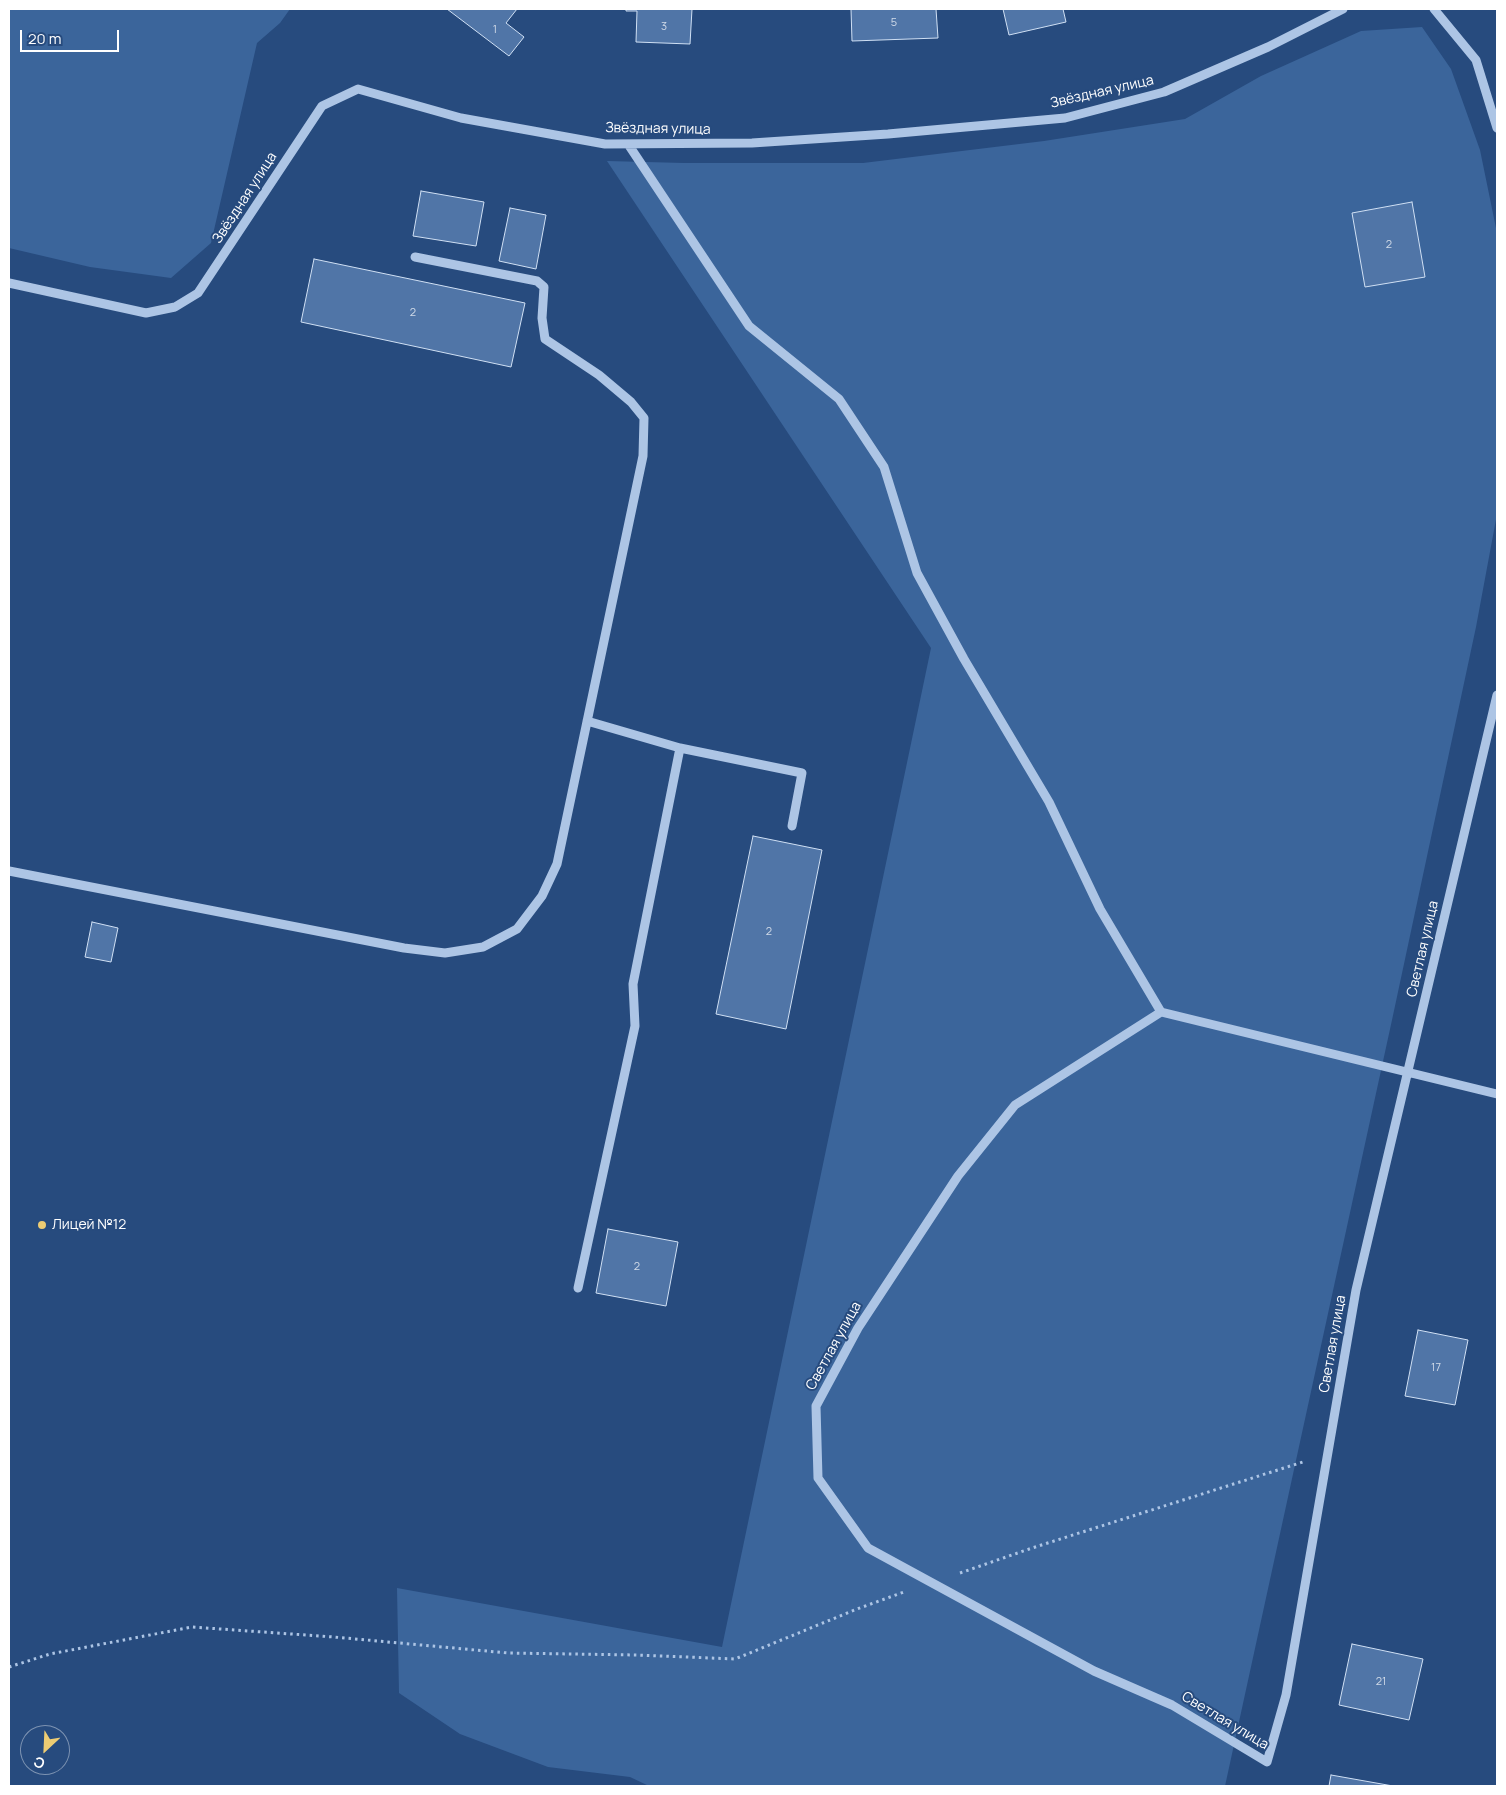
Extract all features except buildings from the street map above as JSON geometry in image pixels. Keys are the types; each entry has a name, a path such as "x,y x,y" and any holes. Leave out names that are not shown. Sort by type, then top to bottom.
{"street":[{"name":"Звёздная улица","path":"9,282 146,313 175,307 198,293 322,106 358,89 461,118 605,144 752,144 888,134 1065,118 1164,92 1268,47 1343,9"},
{"path":"1434,9 1476,60 1497,128"},
{"path":"628,144 749,326 839,399 884,467 918,573 964,659 1049,802 1100,909 1161,1012 1497,1094"},
{"path":"9,871 404,948 446,953 483,947 517,929 542,896 557,864 642,456 644,418 631,402 599,375 545,339 542,318 544,287 537,281 415,257"},
{"name":"Светлая улица","path":"1161,1012 1015,1105 958,1176 858,1328 816,1406 818,1478 868,1548 1094,1671 1172,1705 1267,1762 1286,1695 1356,1290 1497,695"},
{"path":"587,722 680,748 802,773 792,826"},
{"path":"578,1288 635,1026 633,984 680,748"}],"path":[{"path":"9,1667 50,1654 192,1627 334,1637 508,1653 735,1659 856,1609 1032,1548 1328,1454"}],"shaded area":[{"path":"9,9 290,9 280,23 257,43 211,243 171,278 90,267 9,248"},
{"path":"1422,27 1451,69 1480,150 1497,233 1497,514 1476,627 1392,1020 1225,1786 649,1786 630,1777 548,1767 460,1734 399,1693 397,1588 722,1647 931,648 607,161 863,163 1044,141 1185,119 1261,76 1361,31"}],"place":[{"name":"Лицей №12","path":"42,1225"}]}
